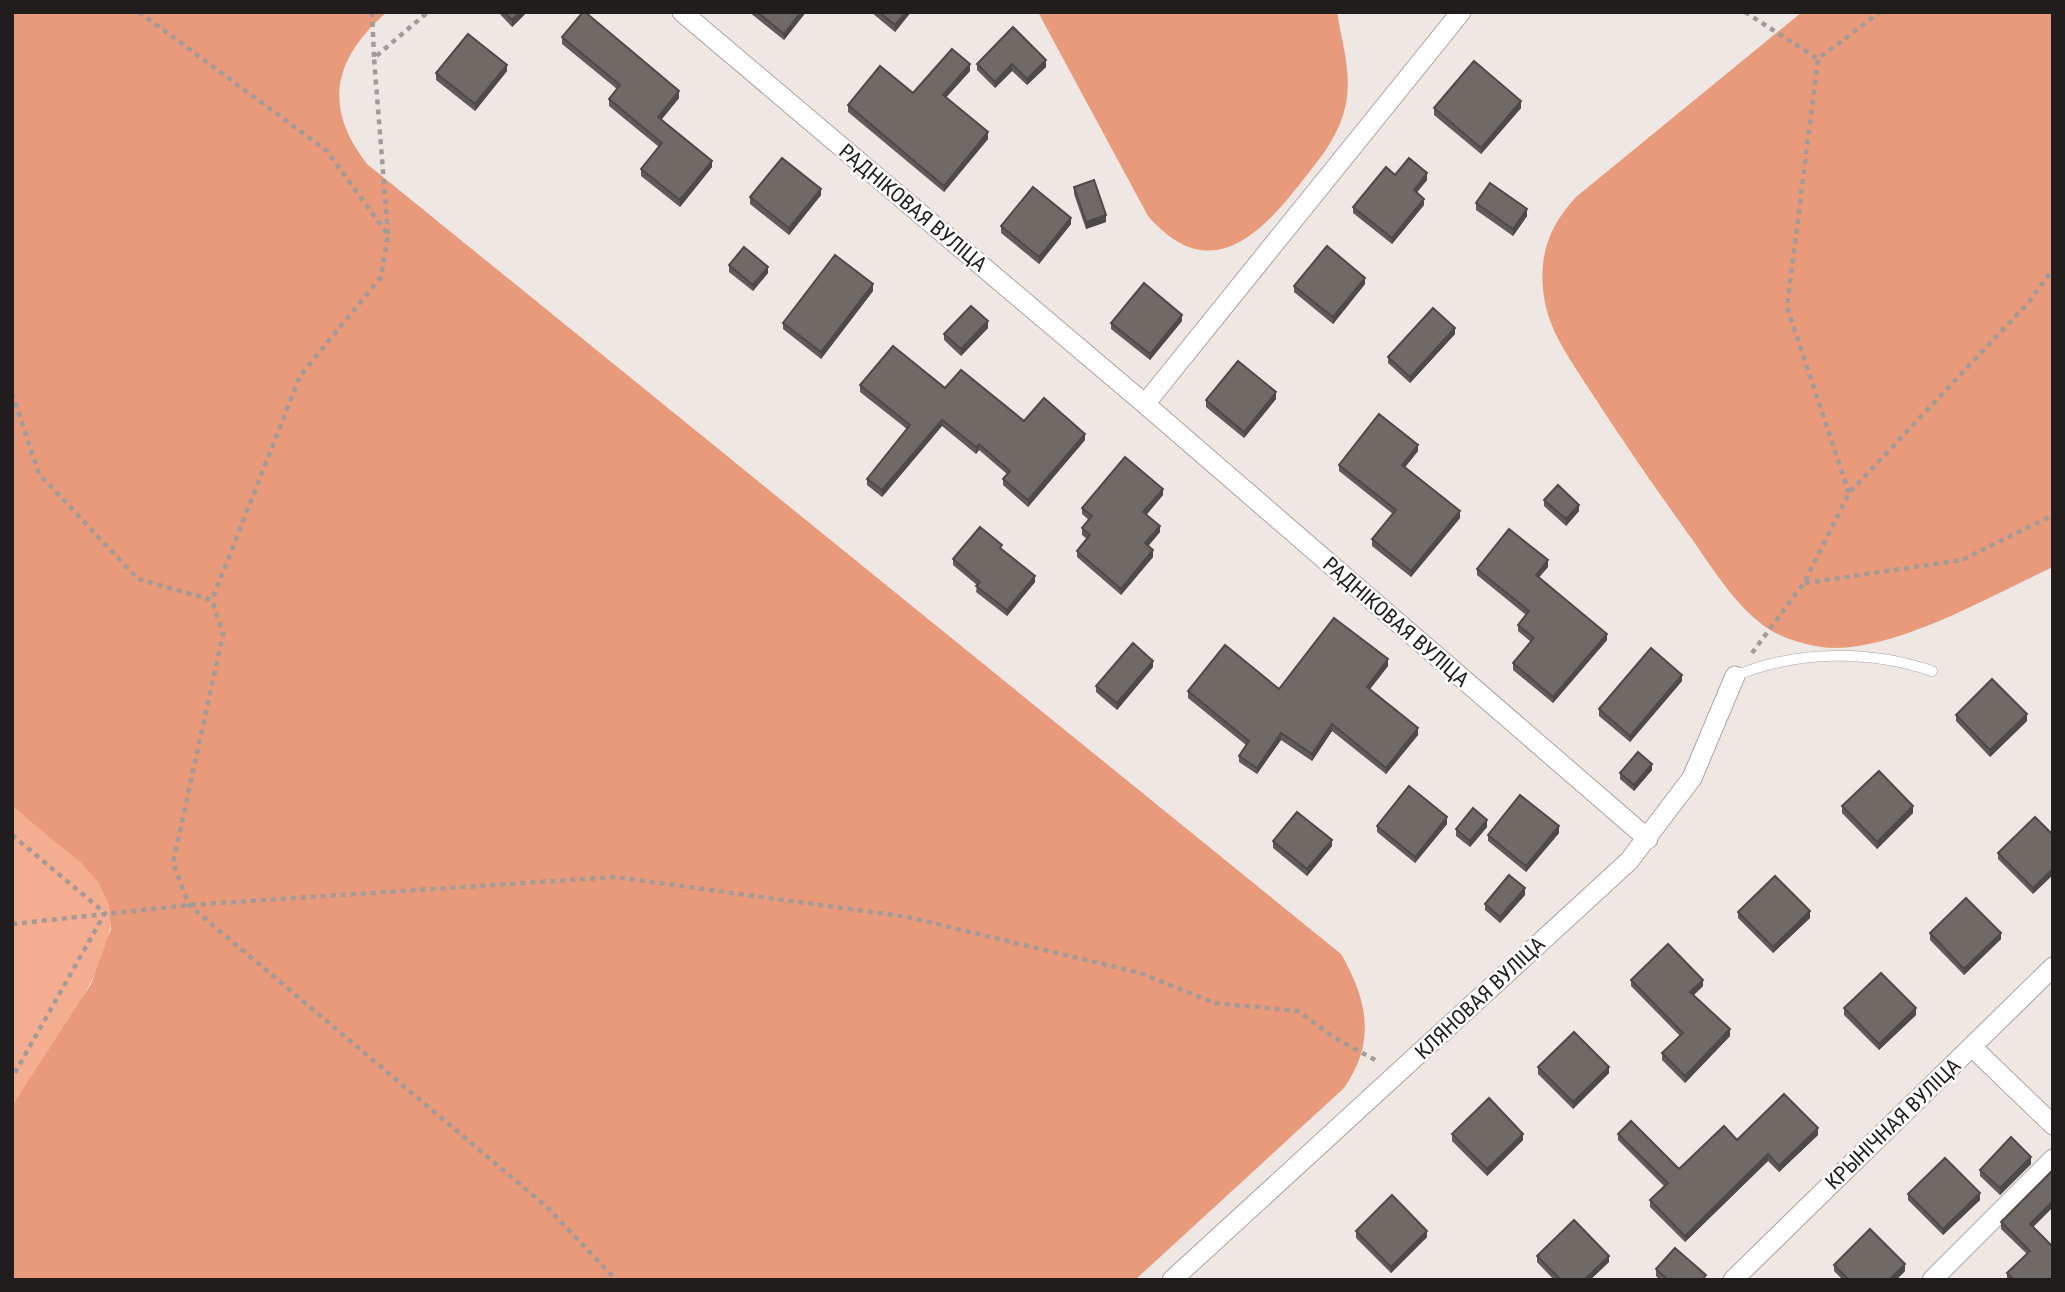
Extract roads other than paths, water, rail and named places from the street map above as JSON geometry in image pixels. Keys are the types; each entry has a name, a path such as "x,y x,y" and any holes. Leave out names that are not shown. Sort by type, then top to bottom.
{"street":[{"name":"РАДНІКОВАЯ ВУЛІЦА","path":"682,12 1145,404 1648,839"},
{"path":"1145,404 1461,12"},
{"name":"КЛЯНОВАЯ ВУЛІЦА","path":"1172,1280 1619,870 1648,839 1692,778 1735,676"},
{"name":"КРЫНІЧНАЯ ВУЛІЦА","path":"1733,1280 2053,967"},
{"path":"1972,1047 2053,1125"},
{"path":"1932,1280 2053,1159"}],"lane":[{"path":"1735,676 1762,665 1799,657 1902,661 1932,671"}]}
